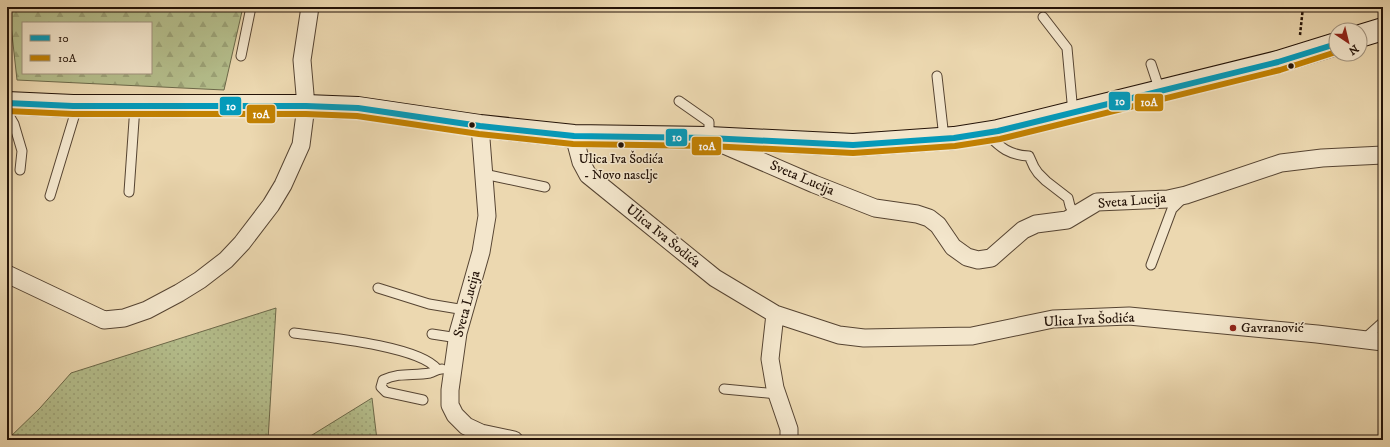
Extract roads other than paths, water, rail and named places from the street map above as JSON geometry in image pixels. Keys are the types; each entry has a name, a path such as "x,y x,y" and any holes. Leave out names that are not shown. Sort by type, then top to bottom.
{"street":[{"path":"7,274 104,320 124,318 147,310 200,280 226,260 242,243 271,205 283,185 301,145 306,106 302,60 310,7"},
{"path":"1368,34 1383,29"},
{"name":"Sveta Lucija","path":"7,103 77,106 306,106 358,108 480,126 574,136 709,138 853,145 944,138 998,131 1278,62 1328,46"},
{"name":"Sveta Lucija","path":"480,126 487,216 481,252 458,338 445,369 450,390 450,405 455,415 466,426 482,433 514,440"},
{"name":"Ulica Iva Šodića","path":"574,136 581,162 588,175 715,278 776,314 839,335 864,338 972,336 1053,319 1129,316 1383,342"},
{"name":"Sveta Lucija","path":"709,138 814,184 875,208 917,214 929,218 938,225 954,247 967,257 978,260 990,258 1011,240 1036,224 1067,220 1098,202 1168,199 1186,195 1281,163 1322,158 1383,155"},
{"path":"776,314 770,359 777,394 789,429 790,440"}],"lane":[{"path":"242,56 251,7"},
{"path":"1043,17 1067,48 1072,113"},
{"path":"1151,64 1160,91"},
{"path":"937,76 944,138"},
{"path":"679,101 709,122 709,138"},
{"path":"50,196 77,106"},
{"path":"129,192 136,106"},
{"path":"7,112 14,124 22,151 20,170"},
{"path":"985,133 998,146 1006,151 1013,154 1029,156 1038,173 1068,198 1075,215"},
{"path":"484,174 545,187"},
{"path":"1151,265 1172,209 1186,195"},
{"path":"378,288 429,304 465,310"},
{"path":"1363,340 1383,322"},
{"path":"294,333 368,343 405,353 445,369"},
{"path":"432,334 458,338"},
{"path":"423,400 386,392 381,387 383,380 393,375 432,373 445,369"},
{"path":"724,389 777,394"}],"place":[{"name":"Ulica Iva Šodića - Novo naselje","path":"621,145"},
{"name":"Gavranović","path":"1233,328"}]}
